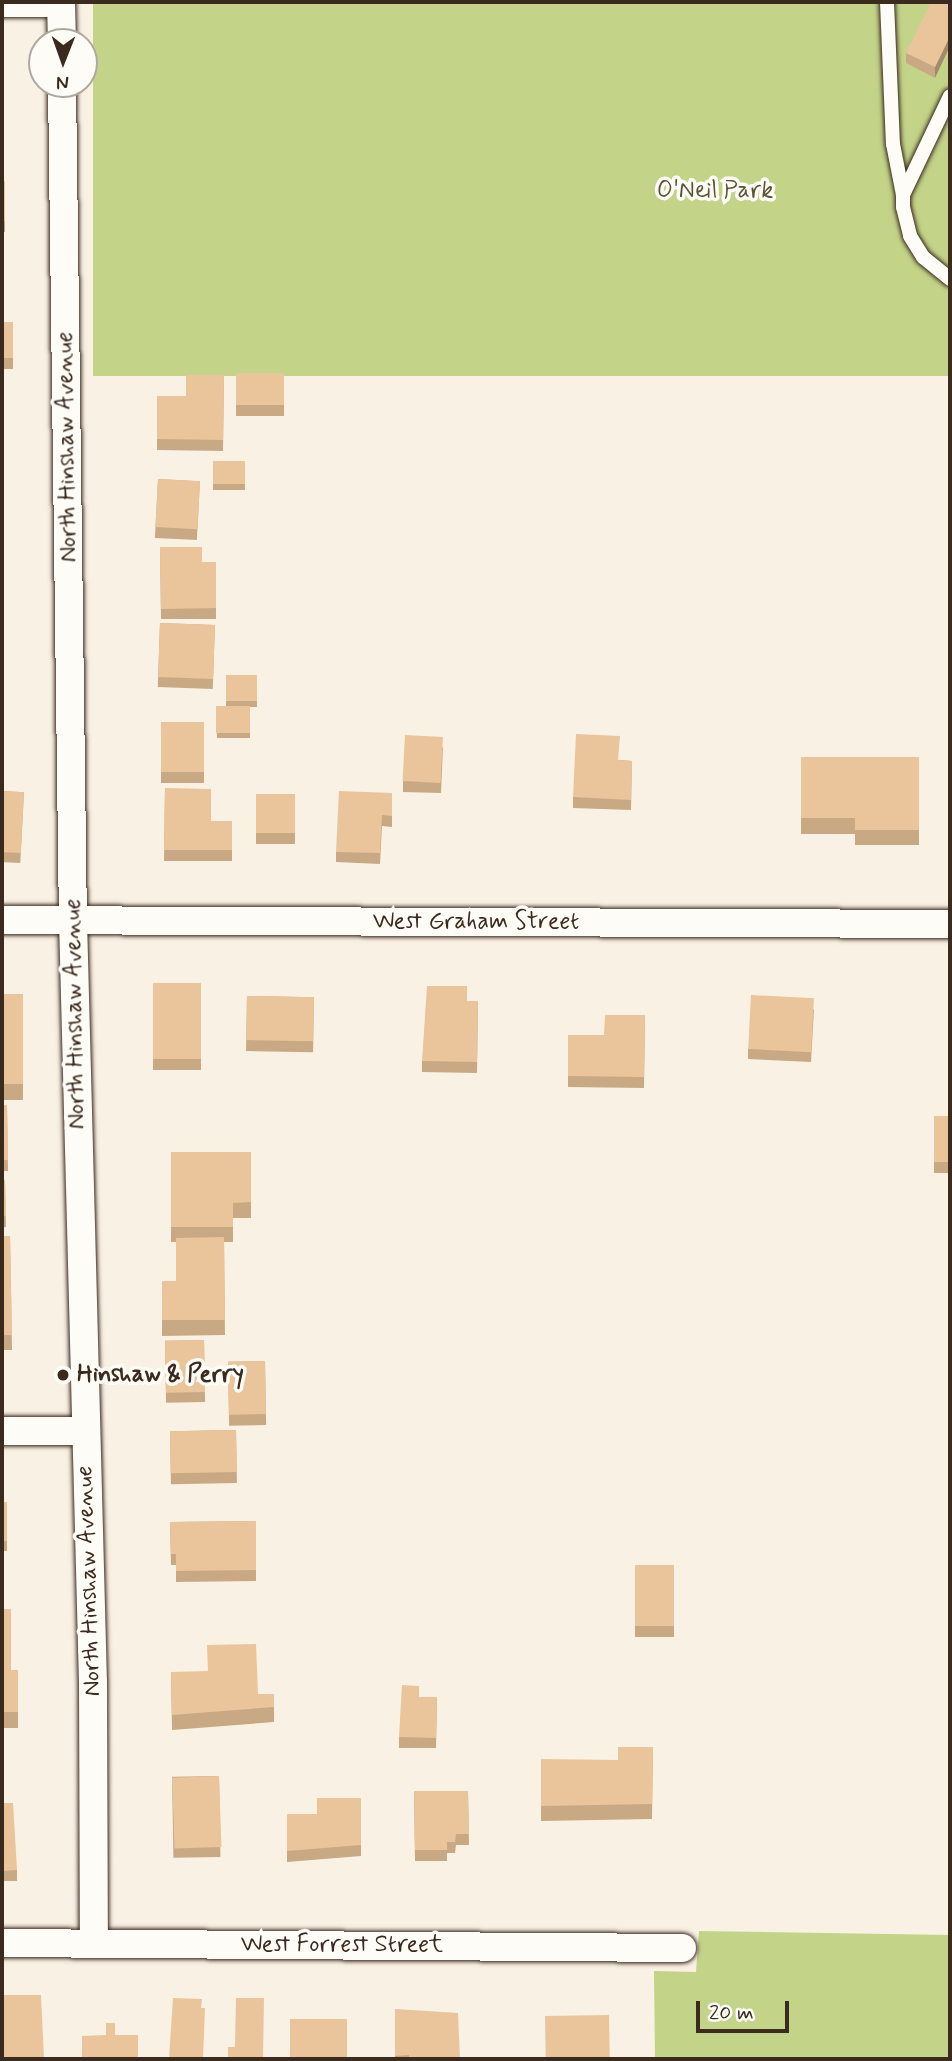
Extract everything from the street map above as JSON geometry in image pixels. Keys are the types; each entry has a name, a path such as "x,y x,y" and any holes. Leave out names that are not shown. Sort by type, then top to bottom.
{"street":[{"path":"2,3 61,2 62,28"},
{"name":"North Hinshaw Avenue","path":"62,98 73,920 94,1944"},
{"name":"West Graham Street","path":"2,919 950,924"},
{"path":"2,1431 85,1432"},
{"name":"West Forrest Street","path":"2,1943 682,1948"}],"lane":[{"path":"887,2 893,144 906,222 917,248 931,268 950,279"},
{"path":"903,195 950,96"}],"green space":[{"name":"O'Neil Park","path":"93,2 950,2 950,376 93,376 93,98 98,98 98,28 93,28"},
{"path":"699,1931 950,1935 950,2059 655,2059 654,1971 696,1972"}],"building":[{"path":"931,2 950,2 950,36 935,67 906,53"},
{"path":"2,181 5,181 5,221 2,221"},
{"path":"2,322 13,322 13,358 2,358"},
{"path":"236,373 284,373 284,405 236,405"},
{"path":"186,375 224,375 223,440 157,439 157,396 186,396"},
{"path":"213,461 245,461 245,484 213,484"},
{"path":"158,479 200,481 197,529 155,527"},
{"path":"160,547 202,547 202,562 216,562 216,608 161,609"},
{"path":"160,623 215,625 213,679 158,677"},
{"path":"226,675 257,675 257,701 226,701"},
{"path":"216,706 250,706 250,733 216,733"},
{"path":"161,722 204,722 204,772 161,772"},
{"path":"576,734 620,736 618,760 632,761 631,800 573,797"},
{"path":"405,735 443,737 441,783 403,781"},
{"path":"801,757 919,757 919,830 855,830 855,818 801,818"},
{"path":"165,788 211,789 211,821 232,821 232,850 164,850"},
{"path":"2,791 24,792 21,853 2,852"},
{"path":"339,791 392,793 392,816 382,815 380,853 336,852"},
{"path":"256,794 295,794 295,833 256,833"},
{"path":"153,983 201,983 201,1059 153,1059"},
{"path":"427,986 467,986 467,1001 478,1001 477,1062 422,1061"},
{"path":"2,994 23,994 23,1084 2,1084"},
{"path":"751,995 814,998 811,1052 748,1049"},
{"path":"247,996 314,997 313,1041 246,1040"},
{"path":"605,1015 645,1015 644,1077 568,1076 568,1035 604,1035"},
{"path":"2,1105 7,1105 8,1160 2,1160"},
{"path":"934,1116 950,1116 950,1162 934,1162"},
{"path":"171,1152 251,1152 251,1202 233,1203 233,1227 171,1227"},
{"path":"2,1180 5,1180 6,1216 2,1216"},
{"path":"2,1236 10,1236 12,1335 2,1335"},
{"path":"224,1237 225,1320 162,1320 162,1281 176,1281 176,1238"},
{"path":"204,1340 205,1392 166,1393 165,1341"},
{"path":"265,1361 266,1414 229,1415 228,1362"},
{"path":"236,1430 237,1472 171,1473 170,1431"},
{"path":"2,1502 7,1502 7,1541 2,1541"},
{"path":"256,1521 256,1570 176,1571 176,1554 171,1554 170,1522"},
{"path":"635,1565 674,1565 674,1626 635,1626"},
{"path":"2,1609 11,1609 11,1670 18,1670 18,1712 2,1712"},
{"path":"256,1644 258,1694 274,1694 274,1707 172,1715 171,1672 208,1671 207,1645"},
{"path":"402,1685 419,1686 419,1697 437,1697 436,1738 399,1737"},
{"path":"618,1747 653,1747 652,1804 541,1806 541,1759 618,1760"},
{"path":"219,1776 221,1847 175,1849 172,1778"},
{"path":"414,1791 468,1791 469,1834 456,1834 455,1842 447,1842 447,1850 415,1850"},
{"path":"317,1798 361,1798 361,1845 287,1851 287,1814 317,1814"},
{"path":"2,1803 13,1803 17,1870 2,1871"},
{"path":"4,1995 41,1995 44,2059 2,2059"},
{"path":"173,1998 202,1999 201,2008 205,2008 203,2059 169,2059"},
{"path":"236,1998 264,1998 263,2059 228,2059 228,2047 235,2047"},
{"path":"395,2009 458,2013 460,2059 409,2059 409,2055 395,2056"},
{"path":"609,2015 610,2059 546,2059 545,2016"},
{"path":"290,2019 347,2019 347,2059 290,2059"},
{"path":"106,2023 115,2023 115,2035 138,2035 138,2059 82,2059 82,2036 106,2035"}],"place":[{"name":"Hinshaw & Perry","path":"63,1375"}]}
